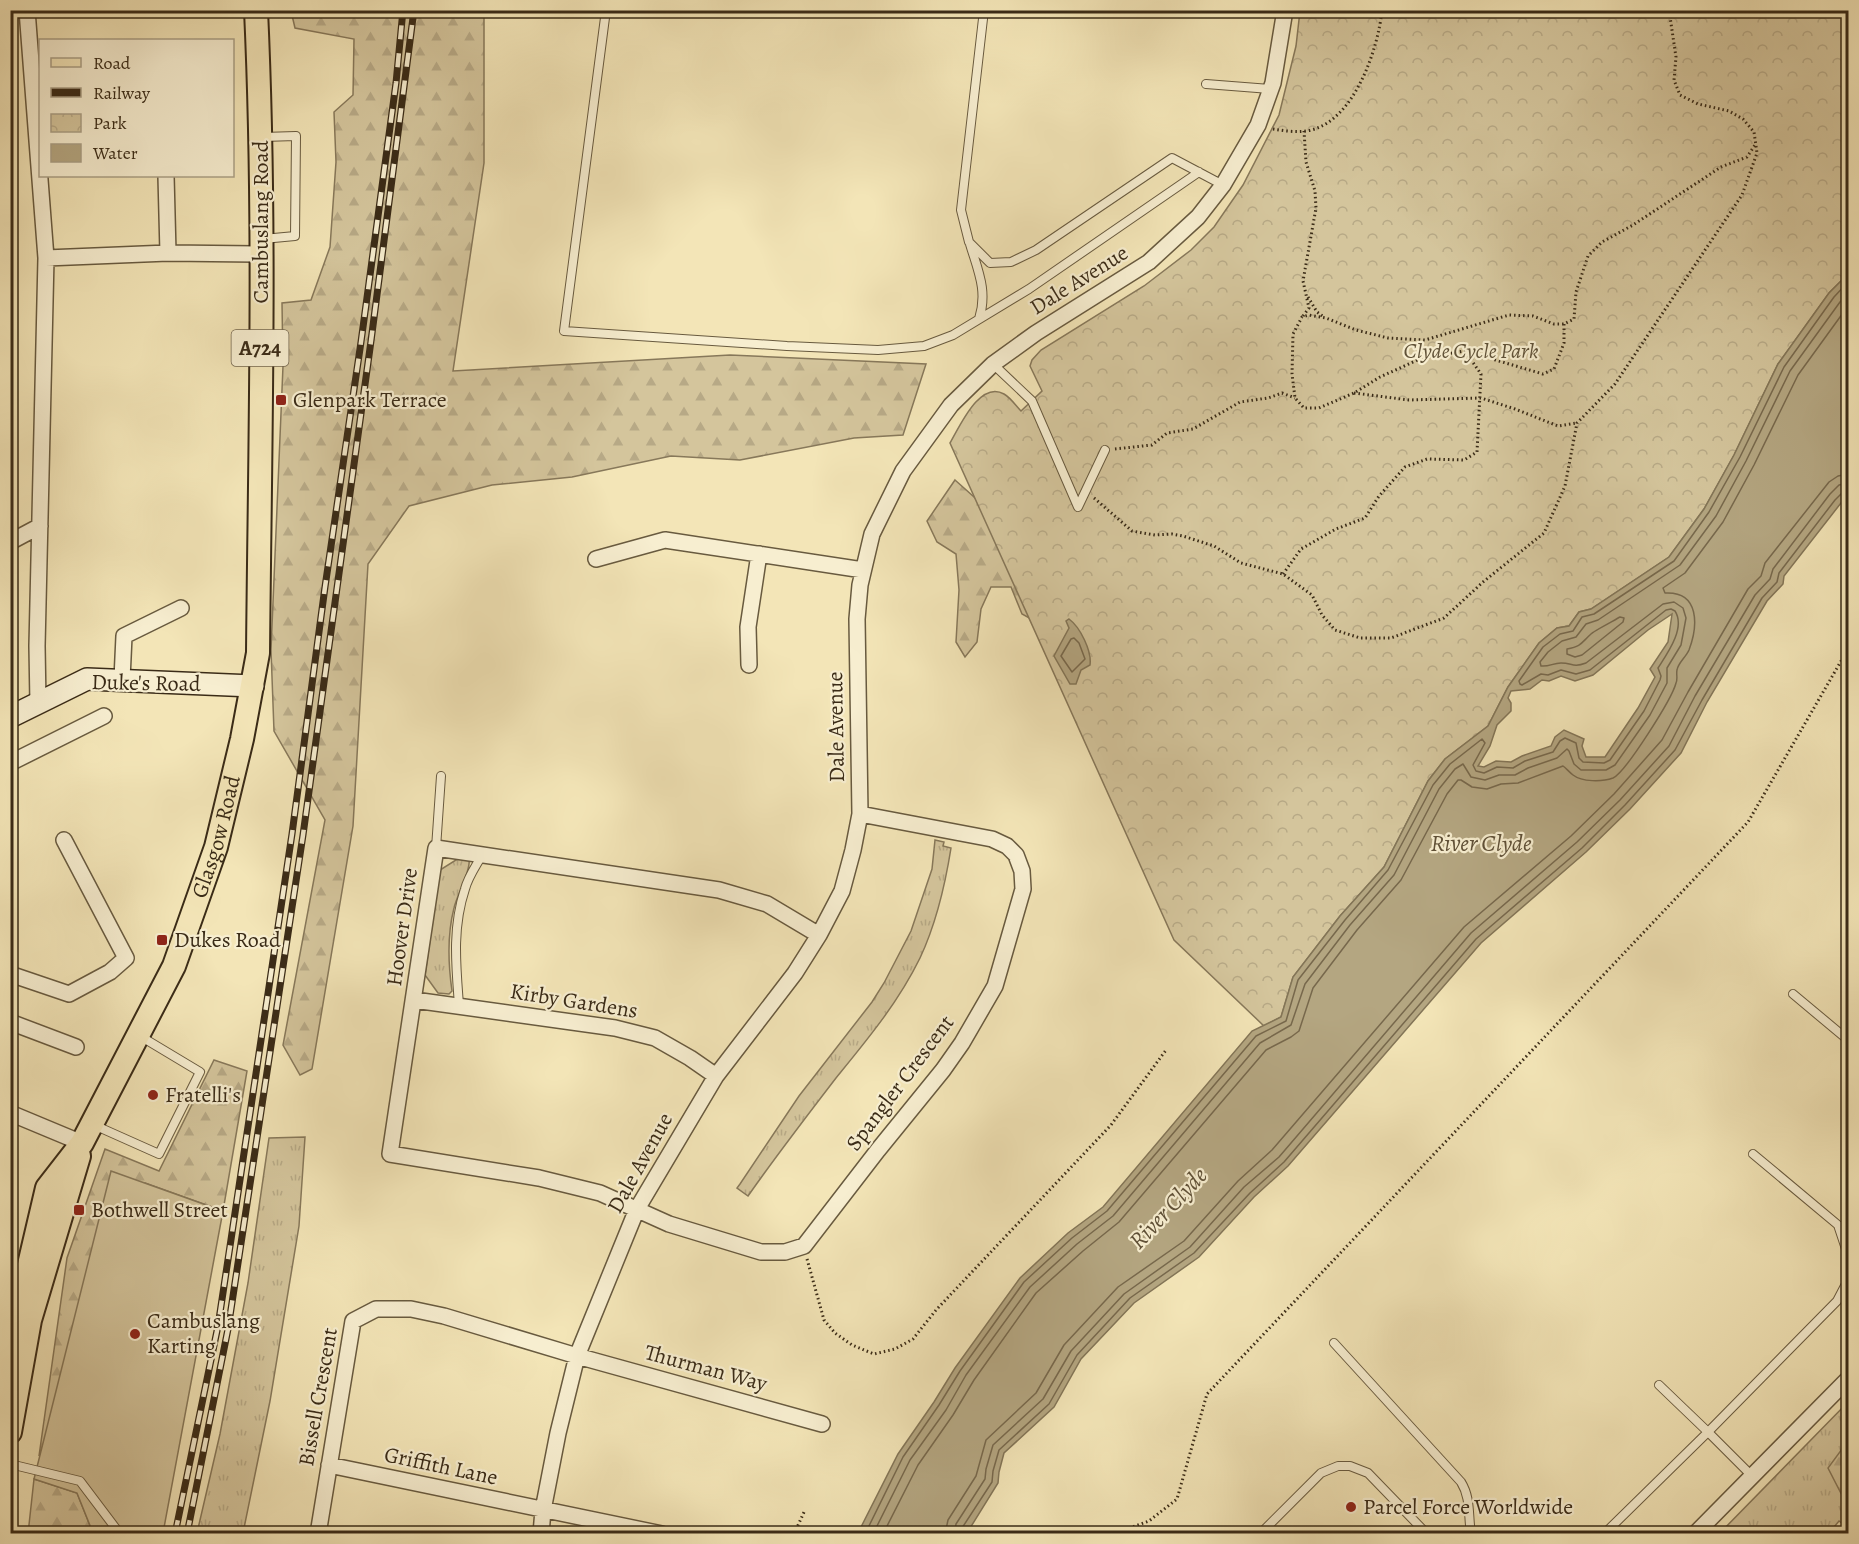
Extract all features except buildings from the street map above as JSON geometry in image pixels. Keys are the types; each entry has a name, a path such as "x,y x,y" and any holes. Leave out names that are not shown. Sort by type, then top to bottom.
{"main road":[{"name":"Cambuslang Road","path":"253,686 258,653 261,247 261,136 256,10"},
{"name":"Duke's Road","path":"10,717 87,678 253,686"},
{"name":"Glasgow Road","path":"10,1346 47,1188 87,1133 174,966 216,847 253,686"},
{"name":"Glasgow Road","path":"10,1432 30,1320 87,1133"}],"street":[{"path":"27,10 39,167"},
{"name":"Dale Avenue","path":"541,1533 543,1510 558,1433 577,1356 637,1209 716,1076 795,974 842,891 860,814 857,619 863,570 872,534 903,471 951,405 993,364 1036,333 1149,262 1198,217 1223,185 1258,125 1270,89 1285,10"},
{"path":"38,704 37,646 46,258 40,177"},
{"path":"166,177 168,253"},
{"path":"46,258 261,247"},
{"path":"10,542 40,526"},
{"path":"596,559 665,540 863,570"},
{"path":"749,665 748,627 759,554"},
{"path":"122,680 124,636 181,608"},
{"path":"10,763 104,716"},
{"name":"Spangler Crescent","path":"804,1246 962,1043 995,986 1023,889 1022,871 1016,855 1007,846 992,839 860,814"},
{"path":"10,974 69,994 110,972 126,958 64,840"},
{"name":"Hoover Drive","path":"637,1209 600,1193 539,1178 390,1154 436,848 719,890 767,904 819,935"},
{"name":"Kirby Gardens","path":"414,1000 615,1028 655,1038 716,1076"},
{"path":"10,1022 76,1047"},
{"path":"10,1113 87,1133"},
{"path":"637,1209 669,1224 761,1252 785,1252 804,1246"},
{"name":"Bissell Crescent","path":"318,1533 353,1321 376,1309 411,1309 444,1316 577,1356"},
{"name":"Thurman Way","path":"577,1356 822,1424"},
{"path":"1695,1533 1848,1379"},
{"name":"Griffith Lane","path":"329,1465 662,1533"}],"lane":[{"path":"606,10 564,331 878,350 924,345 953,335 1029,289 1199,172"},
{"path":"979,319 984,303 982,281 961,210 984,10"},
{"path":"1206,84 1270,89"},
{"path":"261,136 296,136 295,236 261,247"},
{"path":"969,242 990,263 1011,262 1036,250 1172,159 1223,185"},
{"path":"993,364 1032,401 1078,507 1105,450"},
{"path":"436,848 441,776"},
{"path":"459,1005 455,946 457,921 465,886 482,855"},
{"path":"1793,994 1848,1040"},
{"path":"87,1133 159,1154 200,1072 139,1035"},
{"path":"1754,1154 1838,1225 1848,1263"},
{"path":"1604,1533 1708,1432 1837,1301 1848,1280"},
{"path":"1334,1343 1461,1482 1468,1498 1471,1533"},
{"path":"1659,1385 1752,1476"},
{"path":"10,1464 80,1481 120,1533"},
{"path":"1260,1533 1321,1473 1338,1466 1350,1466 1368,1473 1427,1533"}],"path":[{"path":"1258,125 1285,131 1304,131 1327,123 1353,97 1362,80 1378,36 1382,10"},
{"path":"1086,490 1132,531 1155,536 1172,534 1183,536 1214,546 1241,563 1282,574 1312,595 1322,615 1335,630 1360,638 1391,638 1444,618 1483,582 1544,532 1565,486 1577,423 1615,384 1742,195 1756,153 1754,132 1743,119 1729,111 1698,104 1680,95 1674,80 1676,57 1669,10"},
{"path":"1295,398 1292,374 1293,334 1309,308 1303,282 1316,208 1315,190 1306,162 1304,131"},
{"path":"1302,317 1310,315 1326,318 1356,330 1388,338 1425,340 1509,315 1533,316 1554,324 1564,324 1574,319 1576,292 1588,256 1602,242 1633,225 1721,167 1748,157 1756,144"},
{"path":"1307,296 1317,312 1326,318"},
{"path":"1105,450 1152,445 1167,433 1193,429 1240,402 1268,398 1282,393 1295,398 1304,408 1319,408 1422,358 1465,351 1544,374 1554,369 1564,343 1564,324"},
{"path":"1282,574 1301,549 1336,529 1365,518 1379,496 1405,467 1428,459 1464,460 1477,452 1481,374 1465,351"},
{"path":"1354,393 1409,400 1480,398 1515,408 1558,426 1577,423"},
{"path":"1112,1533 1149,1521 1178,1499 1207,1394 1748,822 1848,649"},
{"path":"804,1246 824,1320 835,1333 852,1345 874,1354 895,1349 913,1339 936,1310 1080,1160 1111,1125 1166,1050"},
{"path":"794,1533 805,1510"}],"green space":[{"path":"291,11 484,11 484,163 453,371 730,355 926,364 903,435 854,438 740,460 671,456 572,477 492,485 409,506 368,564 353,826 312,1069 300,1075 283,1045 325,820 274,731 271,650 283,366 282,303 311,300 330,247 336,162 334,112 353,95 354,39 295,28"},
{"name":"Clyde Cycle Park","path":"1300,11 1848,11 1848,274 1829,293 1778,364 1734,455 1704,509 1669,557 1591,609 1579,612 1569,626 1557,628 1539,643 1508,687 1488,726 1445,759 1428,781 1384,867 1340,916 1293,977 1281,1017 1264,1026 1174,940 950,443 965,416 987,393 995,391 1004,394 1021,411 1042,391 1030,366 1041,350 1144,286 1191,250 1214,227 1243,185 1279,115 1296,46"},
{"path":"955,480 1001,521 1044,626 1022,614 1011,587 991,587 981,609 977,642 965,657 956,642 959,590 956,554 937,542 927,521"},
{"path":"935,840 944,842 943,846 951,848 943,891 920,958 881,1021 748,1196 737,1188 799,1096 872,1002 884,983 911,931 932,869"},
{"path":"459,858 469,860 469,865 454,908 450,928 449,960 452,991 449,994 438,993 425,975 440,870"},
{"path":"214,1060 247,1071 223,1211 145,1183 39,1456 67,1258 105,1149 159,1171"},
{"path":"305,1137 299,1226 270,1401 243,1533 197,1533 220,1434 248,1283 269,1138"},
{"name":"Cambuslang Karting","path":"111,1171 223,1211 163,1533 93,1533 77,1493 34,1479"},
{"path":"1848,1402 1848,1442 1842,1449 1848,1528 1839,1521 1829,1533 1719,1534"},
{"path":"1842,1449 1848,1454 1848,1507 1828,1468"},
{"path":"34,1479 77,1493 93,1533 28,1534"}],"water":[{"name":"River Clyde","path":"1848,274 1848,494 1784,576 1783,584 1767,601 1707,702 1681,753 1630,809 1586,852 1481,943 1288,1166 1254,1197 1199,1257 1134,1303 1081,1359 1054,1407 1004,1453 998,1483 967,1533 858,1533 898,1454 955,1368 1020,1278 1068,1233 1103,1207 1252,1031 1281,1017 1293,977 1340,916 1384,867 1428,781 1445,759 1488,726 1508,687 1539,643 1557,628 1569,626 1579,612 1591,609 1669,557 1704,509 1734,455 1778,364 1829,293","holes":["1672,614 1668,642 1650,669 1655,677 1638,708 1605,757 1586,757 1582,746 1584,739 1564,730 1555,737 1551,746 1511,762 1496,761 1484,767 1478,766 1490,746 1497,725 1511,711 1508,698 1511,691 1530,689 1542,680 1549,681 1561,676 1575,681 1593,675 1648,630"]},
{"path":"1069,619 1084,640 1090,659 1090,665 1081,670 1076,684 1070,684 1054,656 1069,628 1066,621"}],"railway":[{"path":"175,1534 218,1326 292,834 396,83 403,10"},
{"path":"187,1534 228,1329 303,835 414,10"}],"place":[{"name":"Glenpark Terrace","path":"281,400"},
{"name":"Dukes Road","path":"162,940"},
{"name":"Fratelli's","path":"153,1095"},
{"name":"Bothwell Street","path":"79,1210"},
{"name":"Cambuslang Karting","path":"135,1334"},
{"name":"Parcel Force Worldwide","path":"1351,1507"}]}
